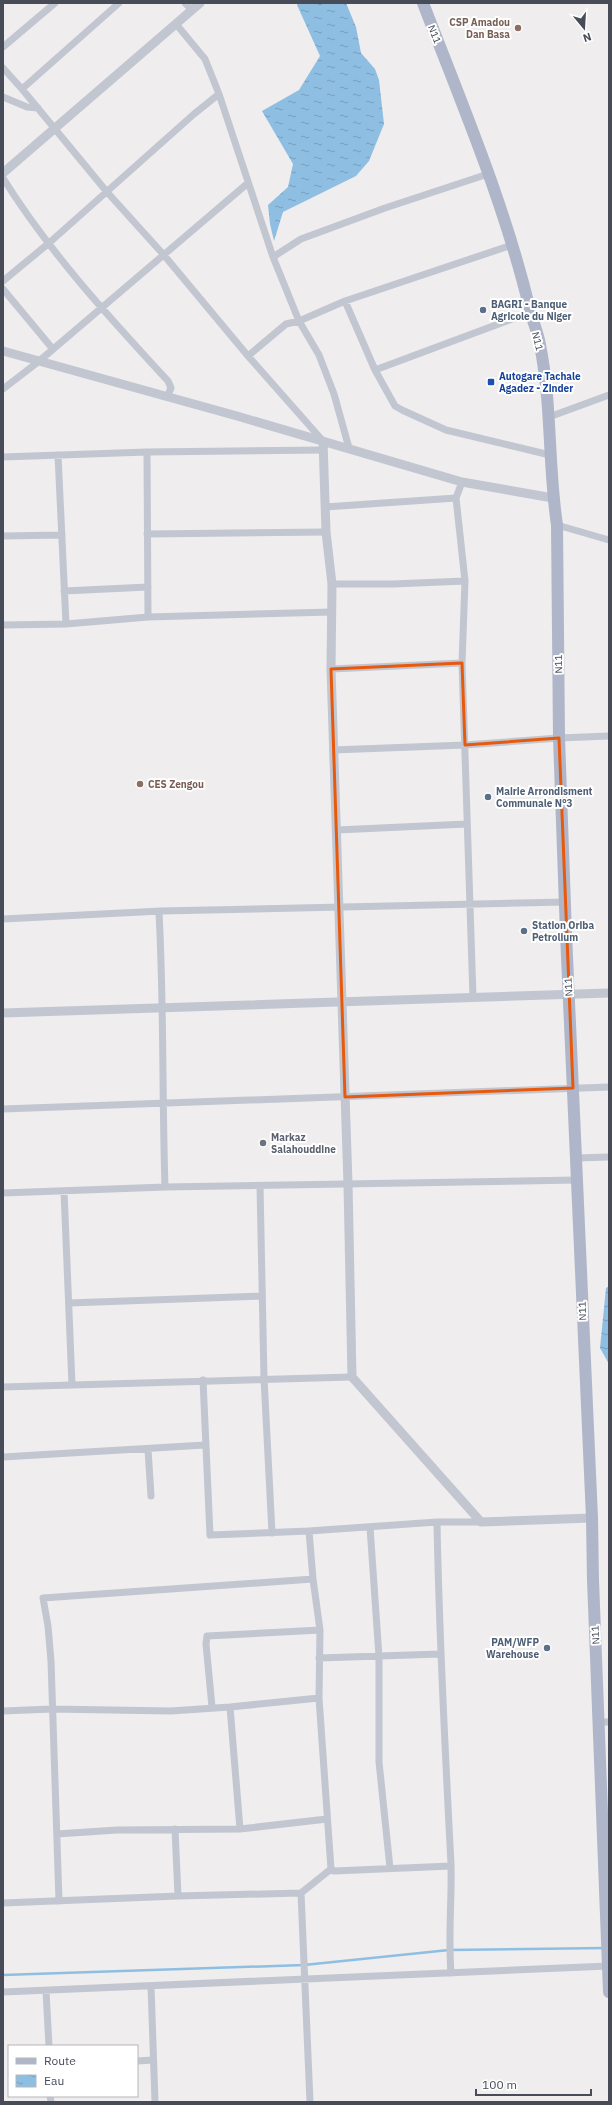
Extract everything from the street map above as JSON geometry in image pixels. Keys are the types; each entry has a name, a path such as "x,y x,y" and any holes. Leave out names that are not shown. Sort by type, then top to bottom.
{"main road":[{"name":"N11","path":"423,3 488,174 512,246 540,343 546,378 553,498 557,525 559,738 568,995 592,1518 593,1580 604,1722 609,1992"}],"street":[{"path":"3,47 55,3"},
{"path":"22,89 119,3"},
{"path":"185,3 192,10"},
{"path":"3,173 200,3"},
{"path":"176,24 203,55 219,94 273,257 299,322 319,355 334,394 349,448"},
{"path":"3,68 56,128 107,192 163,254 248,356 323,441 326,532 332,584 331,669 333,750 340,908 352,1376 481,1522"},
{"path":"3,281 49,243 194,114 219,94"},
{"path":"3,97 27,107 38,108"},
{"path":"273,257 301,239 385,208 488,174"},
{"path":"3,178 25,214 101,307 168,381 171,388 167,397"},
{"path":"3,389 38,362 52,348 248,183"},
{"path":"248,356 286,324 299,322 345,301 512,246"},
{"path":"3,289 52,348"},
{"path":"345,301 375,370 395,406 446,430 550,455"},
{"path":"375,370 531,312"},
{"path":"3,351 349,448 462,482 553,498"},
{"path":"549,417 609,395"},
{"path":"3,457 147,452 323,450"},
{"path":"147,452 148,618"},
{"path":"58,455 66,624"},
{"path":"462,482 456,498 465,581 462,663 473,997"},
{"path":"325,507 456,498"},
{"path":"557,525 609,540"},
{"path":"147,534 326,532"},
{"path":"3,536 62,535"},
{"path":"332,584 393,584 465,581"},
{"path":"64,591 148,588"},
{"path":"3,625 66,624 148,618 332,612"},
{"path":"331,669 462,663"},
{"path":"333,750 465,745 609,736"},
{"path":"337,830 468,824"},
{"path":"3,918 565,902"},
{"path":"160,913 163,1006 162,1103 165,1187"},
{"path":"3,1013 163,1006 609,994"},
{"path":"3,1109 609,1087"},
{"path":"576,1158 609,1157"},
{"path":"3,1193 165,1187 577,1180"},
{"path":"260,1186 261,1296 272,1533"},
{"path":"64,1191 72,1385"},
{"path":"69,1303 261,1296"},
{"path":"3,1387 352,1376"},
{"path":"203,1380 210,1535 310,1531 438,1522 592,1518"},
{"path":"3,1457 205,1445"},
{"path":"148,1448 151,1496"},
{"path":"438,1522 440,1654 451,1866 451,1973"},
{"path":"370,1527 379,1657 379,1762 390,1868"},
{"path":"310,1531 313,1579 320,1630 319,1698 331,1869"},
{"path":"59,1901 48,1626 43,1598 313,1579"},
{"path":"212,1707 206,1644 207,1636 320,1630"},
{"path":"319,1658 440,1654"},
{"path":"3,1711 51,1709 171,1711 212,1707 230,1708 319,1698"},
{"path":"230,1708 240,1828"},
{"path":"57,1834 240,1828 327,1819"},
{"path":"175,1829 178,1896"},
{"path":"331,1869 334,1871 347,1871 451,1866"},
{"path":"3,1903 301,1893 331,1869"},
{"path":"301,1893 310,2102"},
{"path":"3,1992 451,1973 608,1961"},
{"path":"151,1986 155,2102"},
{"path":"46,1991 48,2045"},
{"path":"138,2061 153,2060"}],"highlighted area":[{"path":"462,663 465,745 559,738 573,1088 345,1097 331,669"}],"water":[{"path":"298,3 346,3 356,27 361,53 375,69 379,80 384,124 369,161 356,176 283,212 274,241 268,205 288,187 293,164 262,111 299,90 320,56 297,5"},
{"path":"609,1286 609,1364 600,1348 606,1288"}],"waterway":[{"path":"3,1975 304,1965 449,1950 605,1948"}],"place":[{"name":"CSP Amadou Dan Basa","path":"518,28"},
{"name":"BAGRI - Banque Agricole du Niger","path":"483,310"},
{"name":"Autogare Tachale Agadez - Zinder","path":"491,382"},
{"name":"CES Zengou","path":"140,784"},
{"name":"Mairie Arrondisment Communale N°3","path":"488,797"},
{"name":"Station Oriba Petrolium","path":"524,931"},
{"name":"Markaz Salahouddine","path":"263,1143"},
{"name":"PAM/WFP Warehouse","path":"547,1648"}]}
